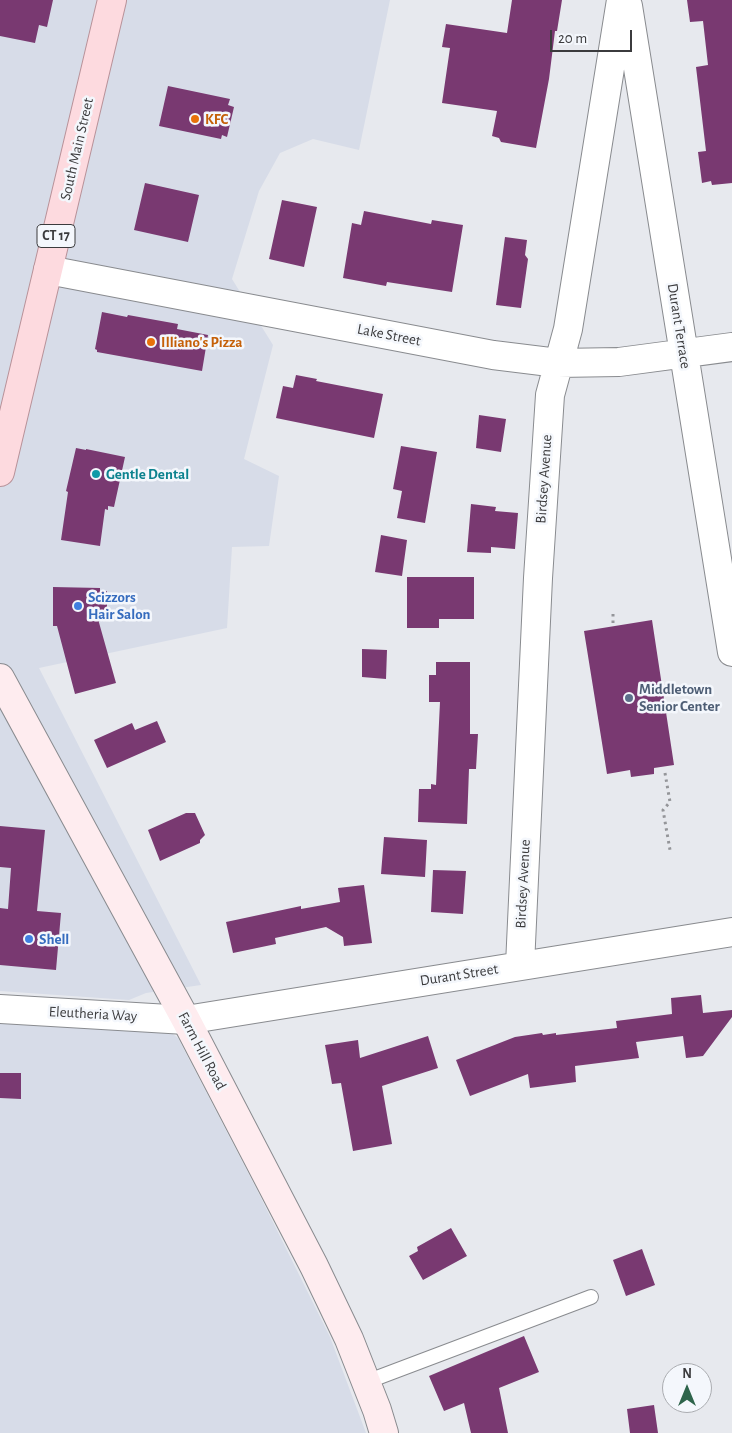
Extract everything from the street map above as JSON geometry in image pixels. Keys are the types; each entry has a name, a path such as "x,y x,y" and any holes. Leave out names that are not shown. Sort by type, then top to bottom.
{"main road":[{"name":"South Main Street","path":"0,472 112,0"},
{"name":"Farm Hill Road","path":"0,678 186,1020 314,1266 349,1339 384,1433"}],"street":[{"name":"Birdsey Avenue","path":"520,965 539,569 550,395 568,329 622,0"},
{"name":"Durant Terrace","path":"627,0 732,652"},
{"name":"Lake Street","path":"48,270 492,355 558,363 619,362 732,346"},
{"name":"Durant Street","path":"186,1020 732,932"},
{"name":"Eleutheria Way","path":"0,1008 186,1020"}],"lane":[{"path":"366,1382 591,1297"}],"path":[{"path":"613,614 613,626"},
{"path":"665,773 670,802 664,810 670,850"}],"shaded area":[{"path":"0,0 390,0 359,150 313,139 280,153 259,191 232,279 273,345 244,459 279,476 269,546 232,547 227,628 39,668 201,985 146,993 129,1000 0,991"},
{"path":"0,1017 165,1028 178,1038 257,1190 330,1337 366,1433 0,1433"}],"building":[{"path":"0,0 53,0 47,27 39,25 35,43 0,36"},
{"path":"512,0 562,0 557,31 555,31 549,79 536,148 501,142 499,138 492,136 497,111 442,103 450,48 442,47 446,24 507,33"},
{"path":"687,0 732,0 732,183 712,185 711,181 702,183 698,152 706,151 696,67 708,65 703,21 690,22"},
{"name":"KFC","path":"168,86 230,99 228,105 234,107 227,137 222,135 221,139 159,126"},
{"path":"145,183 199,195 188,242 134,230"},
{"path":"282,200 317,207 304,267 269,259"},
{"path":"364,211 431,224 432,220 463,225 452,292 387,282 386,286 343,278 352,223 361,225"},
{"path":"505,237 527,240 525,255 528,259 521,308 496,305"},
{"name":"Illiano's Pizza","path":"102,312 178,324 177,329 208,335 202,371 97,352 95,349"},
{"path":"296,375 317,379 316,381 383,394 374,438 276,418 283,386 293,388"},
{"path":"479,415 506,419 501,452 476,448"},
{"path":"401,446 437,452 425,523 397,518 402,491 393,489"},
{"path":"76,448 125,457 114,507 108,506 108,510 105,509 100,546 61,540 68,492 66,491"},
{"path":"471,504 496,507 495,511 518,513 515,549 491,547 491,553 467,552"},
{"path":"381,535 407,540 402,576 375,572"},
{"path":"407,577 474,577 474,619 439,619 439,628 407,628"},
{"path":"53,587 100,588 100,591 107,591 107,619 98,619 116,683 75,694 57,626 53,626"},
{"name":"Middletown Senior Center","path":"652,620 674,765 654,768 654,774 631,777 630,770 607,774 584,631"},
{"path":"362,649 387,650 386,679 362,677"},
{"path":"436,662 470,662 470,734 478,734 476,769 469,769 467,824 418,822 419,789 431,789 431,784 436,785 440,702 429,702 429,675 436,675"},
{"path":"157,721 166,742 107,768 94,740 132,723 135,730"},
{"path":"186,813 195,813 205,835 200,840 200,843 160,861 148,830"},
{"name":"Shell","path":"0,826 45,830 37,911 61,913 56,970 0,965 0,908 8,909 11,868 0,867"},
{"path":"384,837 427,840 425,877 381,874"},
{"path":"433,870 466,871 463,914 431,912"},
{"path":"364,885 372,943 344,946 343,937 326,927 275,938 276,944 233,953 226,922 301,906 301,909 340,902 338,888"},
{"path":"701,995 703,1013 732,1010 732,1017 703,1056 686,1058 683,1036 636,1042 639,1058 575,1066 576,1082 530,1088 528,1074 470,1096 456,1060 515,1037 542,1033 543,1035 556,1033 556,1035 617,1028 616,1021 672,1014 671,998"},
{"path":"428,1036 438,1068 382,1086 392,1144 353,1151 341,1083 332,1084 325,1045 358,1040 360,1058"},
{"path":"0,1073 21,1073 21,1099 0,1098"},
{"path":"451,1228 467,1256 423,1280 409,1256 418,1251 417,1247"},
{"path":"642,1249 655,1285 626,1296 613,1260"},
{"path":"524,1336 539,1372 499,1388 508,1433 471,1433 464,1403 444,1411 429,1376"},
{"path":"654,1405 658,1433 630,1433 627,1409"}],"place":[{"name":"KFC","path":"195,119"},
{"name":"Illiano's Pizza","path":"151,342"},
{"name":"Gentle Dental","path":"96,474"},
{"name":"Scizzors Hair Salon","path":"78,606"},
{"name":"Middletown Senior Center","path":"629,698"},
{"name":"Shell","path":"29,939"}]}
